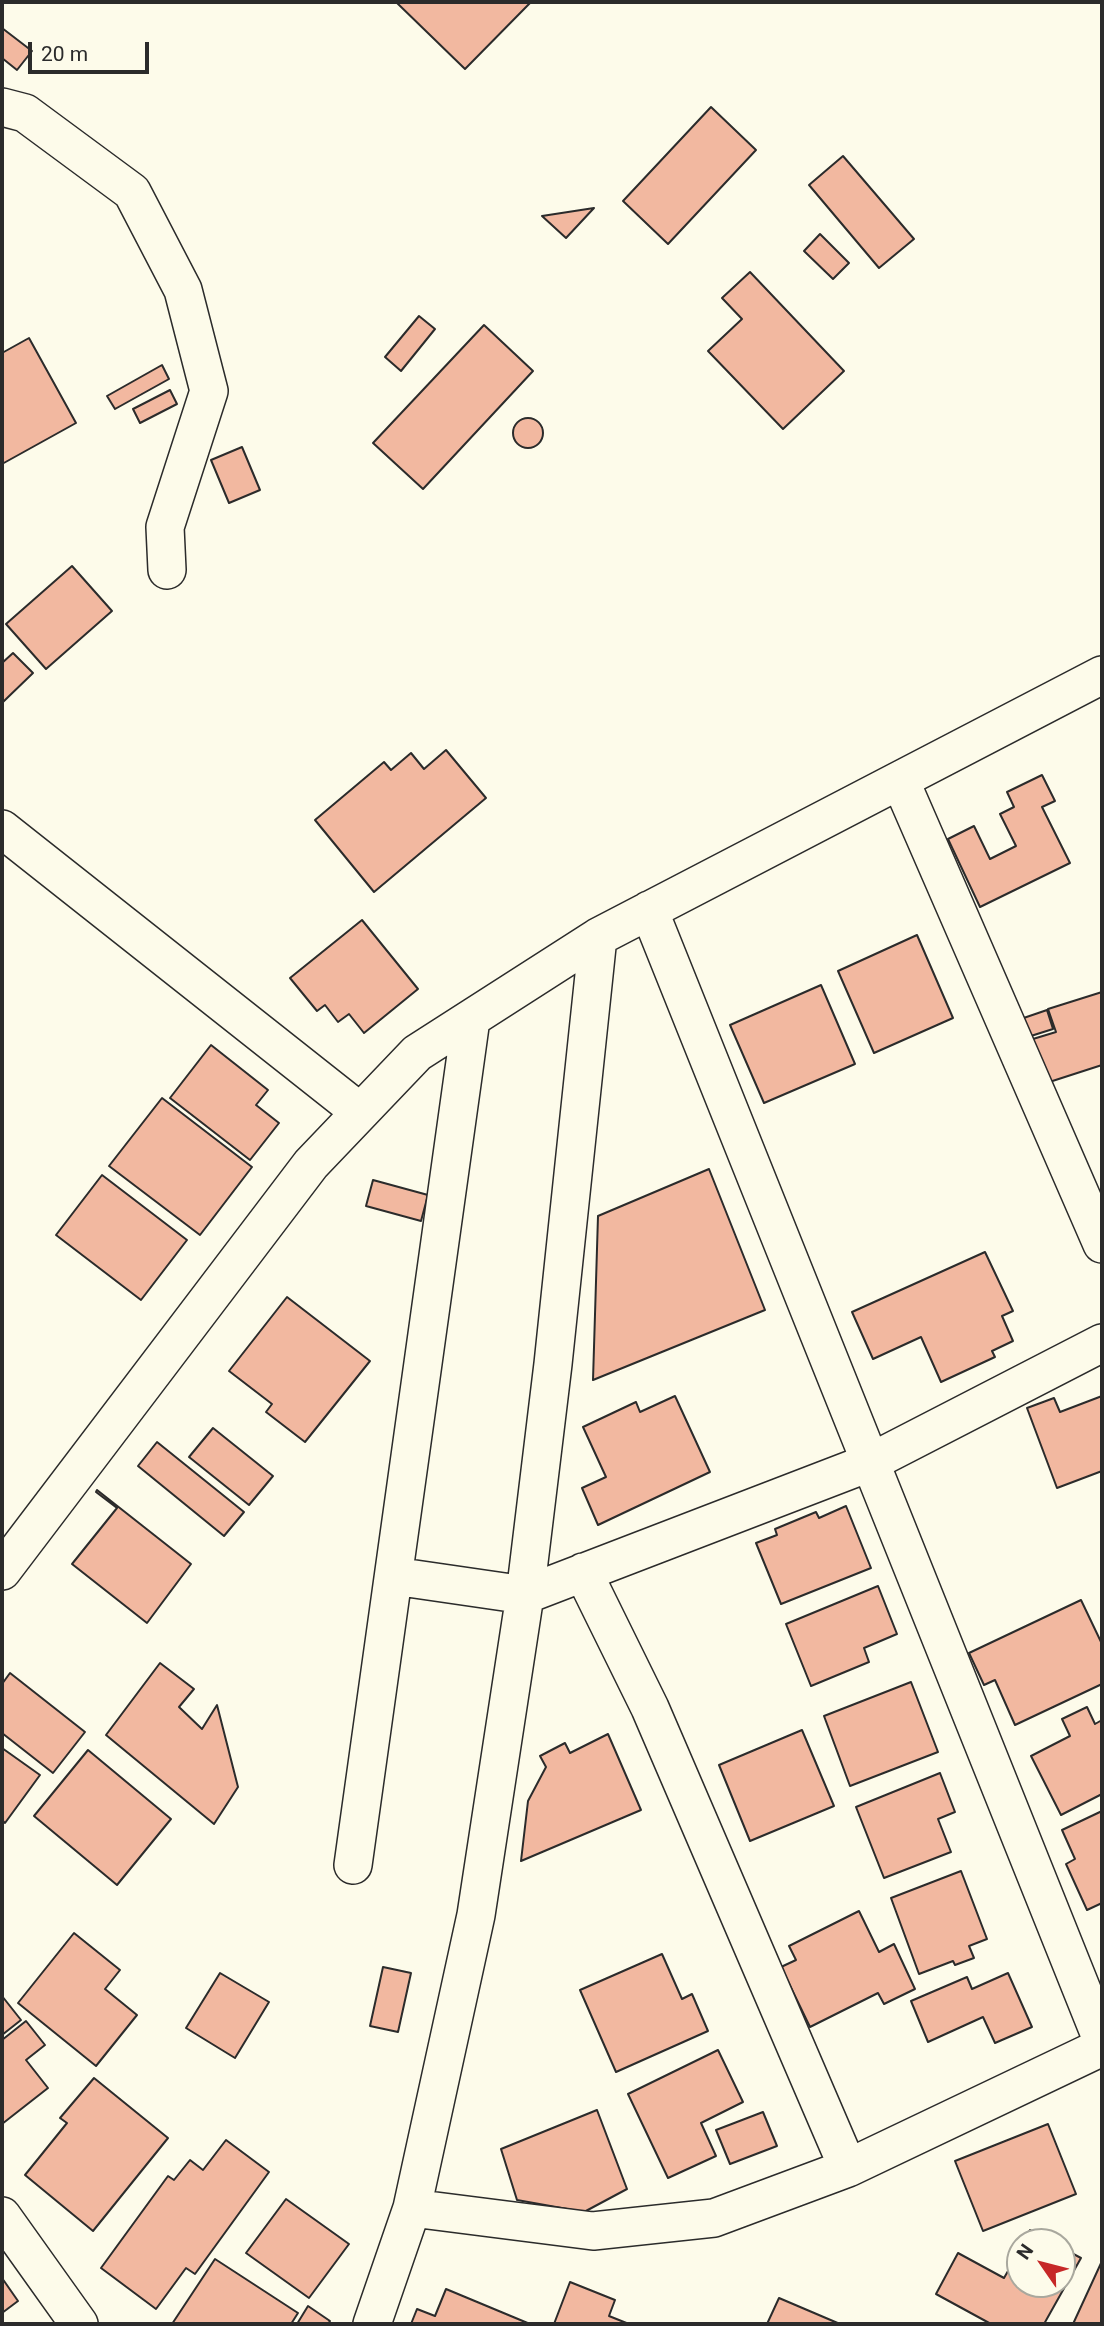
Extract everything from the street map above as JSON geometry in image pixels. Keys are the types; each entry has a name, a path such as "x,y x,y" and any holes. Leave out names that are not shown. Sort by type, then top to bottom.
{"street":[{"path":"2,107 25,113 132,192 183,290 209,391 165,527 167,570"},
{"path":"2,1571 311,1164 417,1054 598,937 1102,675"},
{"path":"901,780 1102,1244"},
{"path":"2,829 360,1112"},
{"path":"649,910 1102,2040"},
{"path":"372,2324 412,2208 476,1915 525,1595 555,1351 598,937"},
{"path":"353,1865 471,1019"},
{"path":"394,1576 525,1595 871,1462 1102,1343"},
{"path":"583,1572 650,1708 849,2168"},
{"path":"412,2208 593,2231 714,2218 849,2168 1102,2048"},
{"path":"2,2216 79,2324"}],"building":[{"path":"396,2 531,2 465,69"},
{"path":"2,28 32,51 17,70 2,58"},
{"path":"711,107 756,150 668,244 623,201"},
{"path":"843,156 914,239 879,268 809,185"},
{"path":"594,208 566,238 542,216"},
{"path":"820,234 849,263 833,279 804,251"},
{"path":"750,272 844,371 783,429 708,351 742,319 722,298"},
{"path":"419,316 435,329 401,371 385,357"},
{"path":"484,325 533,371 423,489 373,443"},
{"path":"29,338 76,423 2,464 2,353"},
{"path":"162,365 169,379 115,409 107,396"},
{"path":"170,390 177,404 140,423 133,409"},
{"path":"528,418 534,419 542,427 542,439 534,447 528,448 522,447 514,439 513,433 514,427 522,419"},
{"path":"242,447 260,490 229,503 211,460"},
{"path":"72,566 112,611 46,669 6,624"},
{"path":"13,653 33,673 3,702 2,663"},
{"path":"446,750 486,798 374,892 315,820 384,762 391,770 411,753 424,769"},
{"path":"1042,775 1055,801 1042,807 1070,863 980,907 948,839 974,826 990,859 1016,846 1000,814 1014,807 1007,792"},
{"path":"362,920 418,989 364,1033 349,1014 338,1022 325,1005 317,1011 290,978"},
{"path":"917,935 953,1018 874,1053 838,971"},
{"path":"821,985 855,1064 764,1103 730,1025"},
{"path":"1102,992 1102,1065 1037,1086 1023,1042 1056,1032 1048,1009"},
{"path":"1047,1010 1053,1029 1015,1041 1009,1023"},
{"path":"211,1045 268,1090 256,1105 279,1123 250,1160 170,1098"},
{"path":"162,1098 252,1167 200,1235 109,1166"},
{"path":"709,1169 765,1310 593,1380 598,1216"},
{"path":"102,1175 187,1240 141,1300 56,1235"},
{"path":"373,1180 428,1195 421,1221 366,1206"},
{"path":"985,1252 1013,1311 1002,1316 1013,1341 992,1351 995,1357 941,1382 921,1337 873,1359 852,1312"},
{"path":"287,1297 370,1361 305,1442 266,1412 272,1404 229,1371"},
{"path":"675,1396 710,1472 598,1525 582,1488 606,1477 583,1427 636,1402 640,1412"},
{"path":"1102,1396 1102,1471 1057,1488 1027,1408 1054,1398 1060,1412"},
{"path":"213,1428 273,1476 249,1505 189,1457"},
{"path":"157,1442 244,1512 224,1536 138,1466"},
{"path":"97,1490 191,1564 147,1623 72,1564 117,1508 96,1492"},
{"path":"846,1506 871,1568 781,1604 756,1543 777,1535 775,1529 816,1512 819,1518"},
{"path":"878,1586 897,1634 864,1648 869,1662 811,1686 786,1624"},
{"path":"1081,1600 1102,1644 1102,1684 1015,1725 995,1680 984,1685 969,1653"},
{"path":"160,1663 194,1689 179,1707 202,1729 217,1705 238,1787 214,1824 106,1735"},
{"path":"10,1673 85,1732 53,1773 2,1733 2,1684"},
{"path":"911,1682 938,1752 850,1786 824,1716"},
{"path":"1087,1707 1095,1724 1102,1720 1102,1794 1061,1815 1031,1756 1070,1736 1062,1719"},
{"path":"802,1730 834,1806 750,1841 719,1765"},
{"path":"608,1734 641,1810 521,1861 528,1801 546,1767 540,1756 565,1743 570,1753"},
{"path":"2,1748 40,1775 5,1823 2,1820"},
{"path":"88,1750 171,1819 117,1885 34,1816"},
{"path":"940,1773 955,1812 938,1819 951,1852 884,1878 856,1807"},
{"path":"1102,1811 1102,1903 1087,1910 1066,1864 1075,1859 1062,1830"},
{"path":"961,1871 987,1939 969,1946 974,1958 955,1965 953,1961 919,1974 891,1898"},
{"path":"859,1911 879,1952 894,1944 915,1989 884,2004 878,1993 810,2027 781,1967 796,1960 789,1946"},
{"path":"74,1933 120,1970 105,1989 137,2015 96,2066 18,2003"},
{"path":"662,1954 682,1999 692,1994 708,2031 616,2072 580,1990"},
{"path":"383,1967 411,1973 398,2032 370,2026"},
{"path":"220,1973 269,2002 235,2058 186,2028"},
{"path":"1008,1973 1032,2027 995,2043 983,2017 928,2042 911,2001 967,1977 972,1989"},
{"path":"2,1996 21,2020 2,2035"},
{"path":"26,2021 45,2045 26,2060 48,2088 2,2124 2,2040"},
{"path":"718,2050 743,2102 701,2123 716,2156 668,2178 628,2094"},
{"path":"94,2078 168,2138 93,2231 25,2175 67,2123 60,2118"},
{"path":"597,2110 627,2189 584,2212 517,2200 501,2149"},
{"path":"763,2112 777,2146 730,2164 716,2130"},
{"path":"1048,2124 1076,2194 983,2231 955,2161"},
{"path":"226,2140 269,2172 195,2274 186,2268 156,2309 101,2268 168,2176 174,2180 190,2160 203,2170"},
{"path":"286,2199 349,2244 309,2298 246,2253"},
{"path":"958,2253 1004,2278 1006,2274 1006,2298 1059,2298 1044,2324 991,2324 936,2294"},
{"path":"215,2259 298,2313 291,2324 172,2324"},
{"path":"1102,2261 1102,2324 1073,2324"},
{"path":"2,2278 18,2301 2,2313"},
{"path":"570,2282 615,2300 609,2316 629,2324 554,2324"},
{"path":"446,2289 530,2324 411,2324 417,2309 435,2316"},
{"path":"779,2298 840,2324 767,2324"},
{"path":"308,2306 330,2321 328,2324 297,2324"}]}
